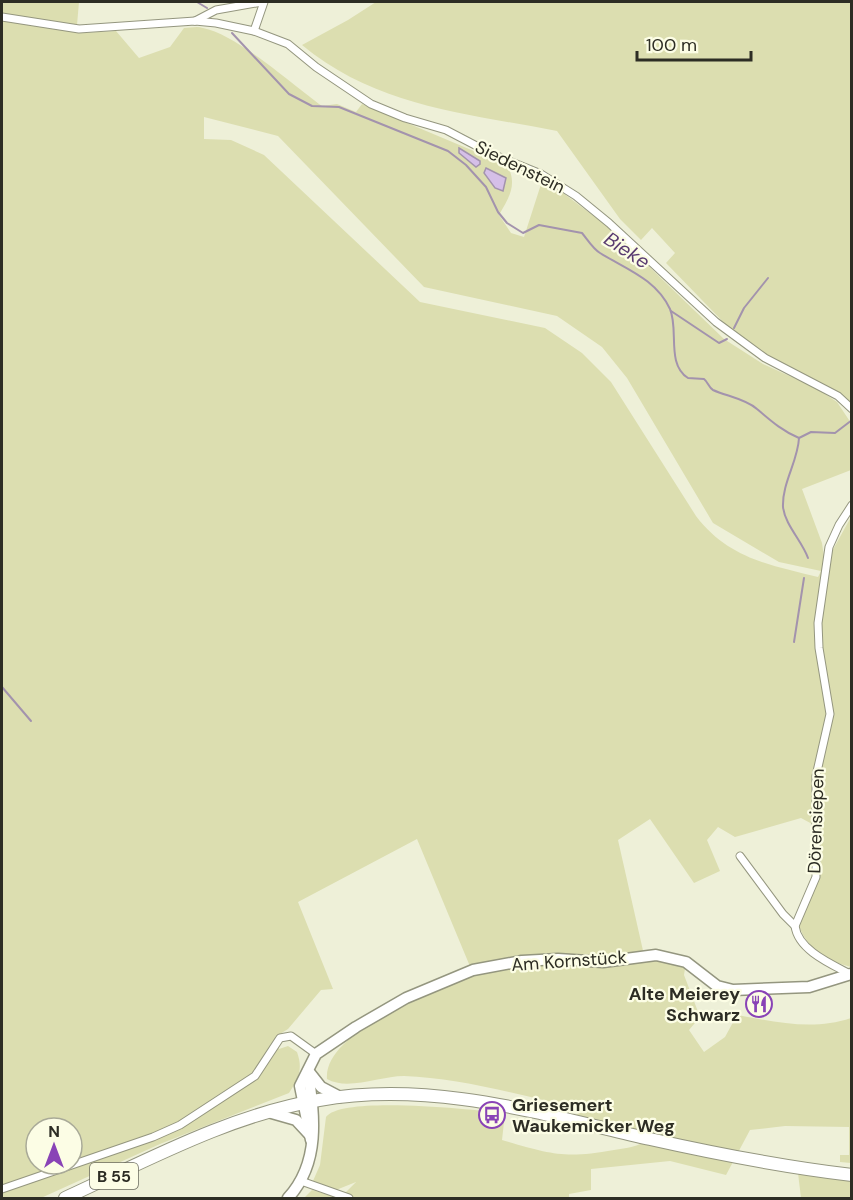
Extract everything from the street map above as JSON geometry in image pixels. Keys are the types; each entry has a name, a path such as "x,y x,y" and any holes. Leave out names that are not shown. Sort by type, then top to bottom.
{"main road":[{"name":"B 55","path":"65,1198 162,1154 268,1112 307,1102 340,1097 424,1095 489,1102 736,1157 852,1175"}],"street":[{"path":"195,21 216,10 263,2 254,31"},
{"name":"Siedenstein","path":"2,17 79,29 195,21 254,31 288,44 316,67 371,104 405,118 446,130 492,154 548,178 609,223 716,322 740,341 765,358 813,382 850,407"},
{"name":"Dörensiepen","path":"795,926 816,876 816,776 830,714 819,648 818,623 830,547 839,525 852,505"},
{"path":"740,856 783,914 795,926 801,940 815,953 851,974"},
{"name":"Am Kornstück","path":"307,1102 300,1086 316,1054 356,1027 431,987 473,970 522,961 558,959 603,962 644,955 669,957 686,962 717,986 733,990 809,987 851,974"},
{"path":"2,1189 153,1137 180,1125 255,1076 280,1038 291,1036 316,1054"},
{"path":"308,1070 321,1087 340,1097"},
{"path":"288,1198 302,1181 309,1161 311,1140 307,1102"},
{"path":"268,1112 296,1120 311,1140"},
{"path":"302,1181 349,1198"}],"green space":[{"path":"2,2 79,2 77,25 14,17 2,13"},
{"path":"376,2 851,2 851,406 766,358 733,332 666,263 675,253 652,228 641,240 620,219 557,131 456,112 391,95 331,66 302,45"},
{"path":"2,20 80,33 116,31 139,58 170,47 184,28 201,27 216,32 248,50 322,106 337,104 356,112 362,104 507,165 512,185 509,197 499,215 511,233 524,237 543,178 607,226 724,339 763,364 816,388 837,402 851,423 851,470 802,489 822,543 825,564 851,517 851,967 827,958 813,948 799,926 822,870 814,825 801,818 735,837 718,827 707,840 720,871 694,883 650,819 618,840 644,955 686,962 684,975 700,1017 689,1030 704,1052 725,1037 737,1015 809,1025 851,1018 851,1163 840,1162 840,1155 849,1155 849,1127 785,1126 750,1130 726,1175 670,1161 591,1169 591,1190 569,1194 569,1198 355,1198 345,1193 356,1182 336,1190 313,1181 320,1165 326,1117 337,1110 356,1107 410,1106 505,1113 502,1140 557,1154 597,1153 623,1149 649,1139 568,1119 585,1110 472,1084 404,1076 345,1084 327,1079 331,1061 343,1045 362,1029 410,1003 474,976 417,839 298,902 333,989 321,990 288,1029 275,1037 279,1049 288,1046 297,1052 299,1058 299,1073 289,1093 160,1144 41,1198 2,1198","holes":["204,117 278,136 424,287 557,316 602,347 627,378 713,523 779,562 821,571 818,577 751,558 722,542 708,530 696,516 611,382 582,353 545,328 420,302 264,155 231,140 204,139"]},
{"path":"798,1173 851,1179 851,1198 801,1198"},
{"path":"312,1190 339,1198 304,1198"}],"shaded area":[{"path":"459,148 480,161 480,164 476,167 459,153"},
{"path":"486,168 506,178 503,191 495,188 484,173"}],"waterway":[{"name":"Bieke","path":"197,2 207,8"},
{"name":"Bieke","path":"232,33 289,94 312,106 339,107 448,151 466,165 486,187 498,212 507,223 523,233 539,225 582,233 597,251 649,282 670,309 677,364 688,378 704,379 713,390 747,403 782,429 799,438 811,432 835,433 852,420"},
{"path":"734,328 744,308 768,278"},
{"path":"671,311 719,343 727,339"},
{"path":"799,438 785,489 783,507 784,514 808,558"},
{"path":"794,642 804,578"},
{"path":"2,687 31,721"}],"place":[{"name":"Alte Meierey Schwarz","path":"759,1004"},
{"name":"Griesemert Waukemicker Weg","path":"492,1115"}]}
